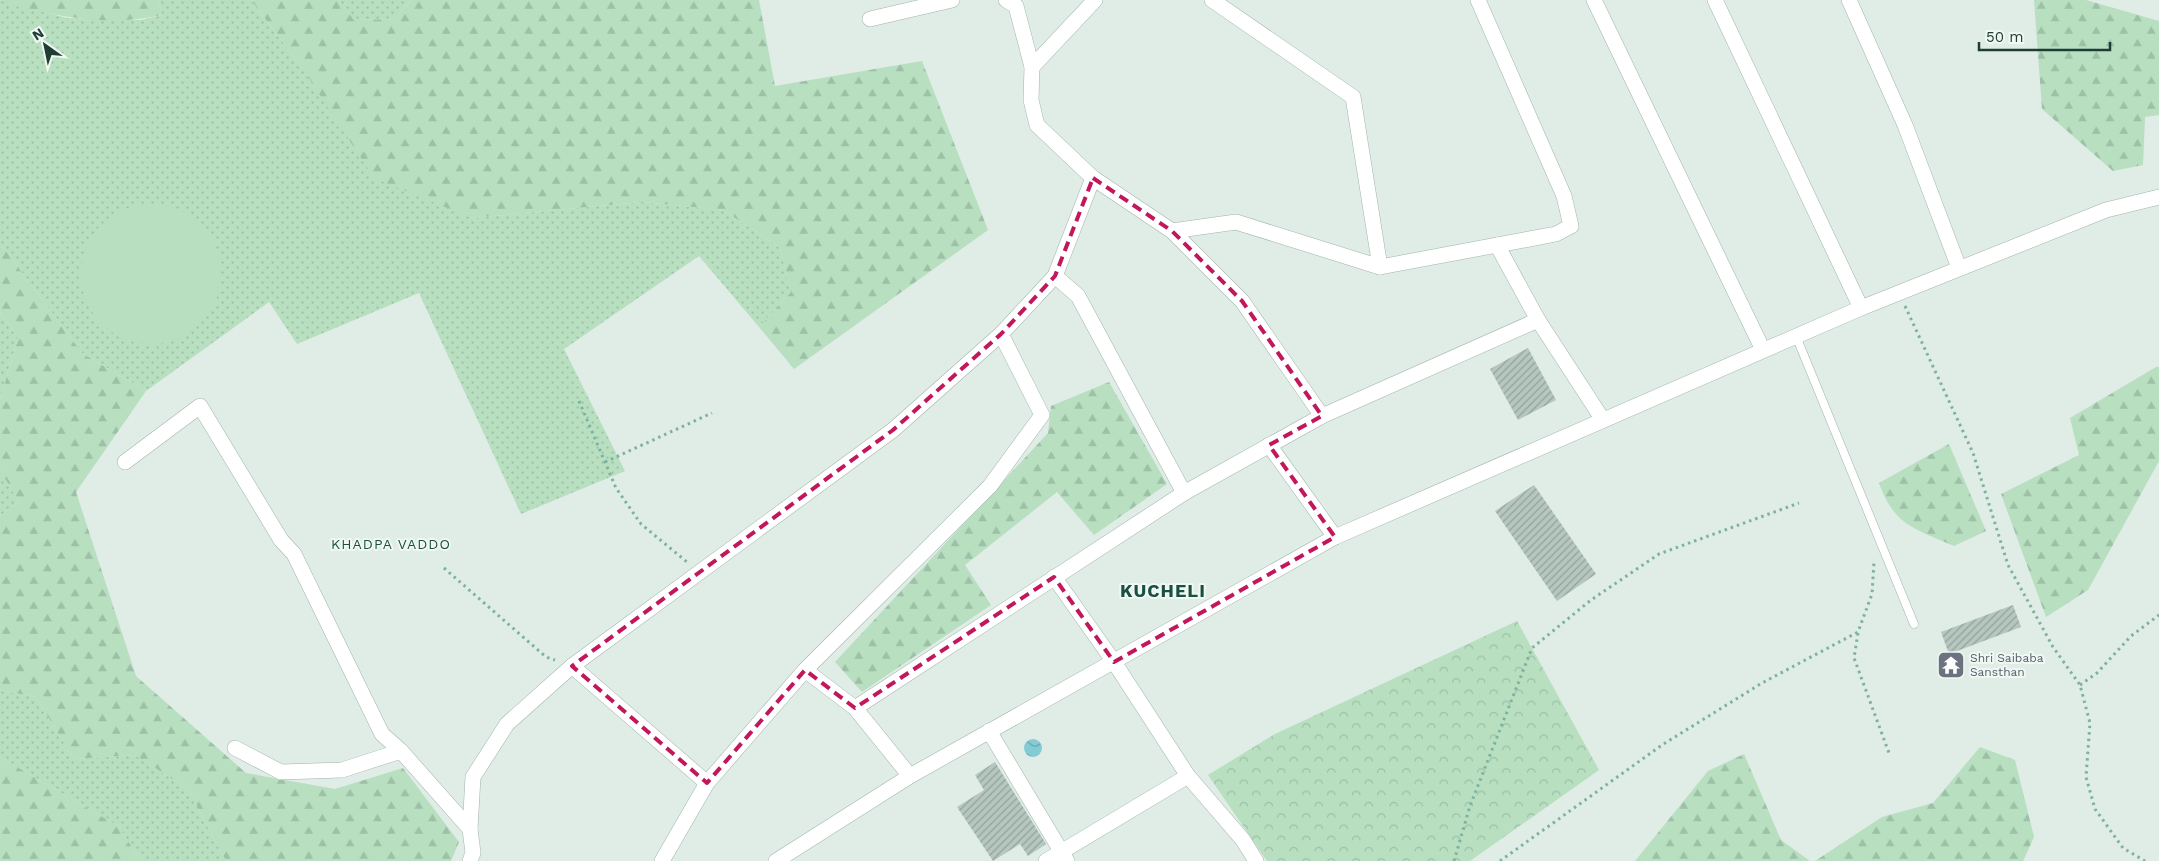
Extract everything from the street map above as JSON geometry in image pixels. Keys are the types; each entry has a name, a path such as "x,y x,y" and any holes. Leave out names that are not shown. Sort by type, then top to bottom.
{"street":[{"path":"870,19 952,0"},
{"path":"1006,0 1016,6 1032,67 1031,100 1037,125 1093,178 1172,231 1242,301 1322,416"},
{"path":"1032,67 1095,0"},
{"path":"1212,0 1353,97 1380,267"},
{"path":"1172,231 1236,222 1380,267 1556,234 1571,226 1564,196 1478,0"},
{"path":"1594,0 1764,350"},
{"path":"1715,0 1861,308"},
{"path":"1848,0 1905,125 1959,268"},
{"path":"470,861 473,853 470,829 473,777 507,724 572,666 893,430 1001,334 1055,276 1093,178"},
{"path":"776,861 910,776 1335,537 1861,308 2106,210 2159,197"},
{"path":"1497,245 1538,320 1603,420"},
{"path":"1055,276 1078,296 1184,493"},
{"path":"855,708 1184,493 1322,416 1538,320"},
{"path":"662,861 707,783 805,670 990,486 1042,415 1001,334"},
{"path":"125,462 200,406 281,540 294,554 382,734 401,751 470,829"},
{"path":"1269,445 1335,537"},
{"path":"1054,577 1114,662 1188,776 1242,840 1256,861"},
{"path":"572,666 707,783"},
{"path":"805,670 855,708 910,776"},
{"path":"989,731 1064,856"},
{"path":"235,748 281,772 342,770 401,751"},
{"path":"1046,861 1064,856 1188,776"}],"lane":[{"path":"1796,336 1914,624"}],"path":[{"path":"1899,294 1973,453 2008,565 2053,647 2080,684 2090,723 2086,777 2095,809 2123,848 2145,861"},
{"path":"579,401 616,488 641,524 699,572"},
{"path":"605,462 712,413"},
{"path":"1454,861 1470,806 1532,648 1591,600 1659,554 1799,503"},
{"path":"1875,557 1872,594 1858,632 1854,658 1888,753"},
{"path":"444,568 546,657 572,666"},
{"path":"2080,684 2097,673 2131,636 2159,615"},
{"path":"1500,861 1662,745 1762,683 1858,632"}],"highlighted area":[{"path":"1093,178 1172,231 1242,301 1322,416 1269,445 1335,537 1114,662 1054,577 855,708 805,670 707,783 572,666 893,430 1001,334 1055,276"}],"green space":[{"path":"0,0 67,18 141,20 162,15 159,0 251,0 303,69 472,218 642,202 723,210 780,248 791,292 759,327 699,256 564,349 625,471 521,514 419,293 297,344 269,302 146,391 82,353 0,243"},
{"path":"0,0 159,0 162,15 122,20 101,20 59,15"},
{"path":"251,0 339,0 354,20 395,19 411,0 759,0 775,86 922,61 988,230 794,369 759,327 791,292 780,248 723,210 642,202 472,218 374,178 303,69"},
{"path":"339,0 411,0 395,19 354,20"},
{"path":"2034,0 2086,0 2159,21 2159,115 2145,117 2143,165 2113,171 2042,109"},
{"path":"151,204 165,205 178,209 190,215 201,224 210,235 216,247 220,260 220,288 216,301 210,313 201,324 190,333 178,339 165,343 151,344 137,343 124,339 112,333 101,324 92,313 86,301 82,288 81,274 82,260 86,247 92,235 101,224 112,215 124,209 137,205"},
{"path":"0,243 82,353 146,391 76,492 136,676 246,773 335,789 403,768 459,842 451,861 226,861 188,789 135,755 74,759 36,697 0,690 0,516 19,502 0,470 0,400 18,338 0,312"},
{"path":"0,312 18,338 0,400"},
{"path":"2159,367 2159,461 2088,590 2046,617 2001,494 2079,455 2070,418"},
{"path":"1109,382 1167,484 1094,535 1057,492 965,565 991,605 862,692 835,662 1048,433 1051,406"},
{"path":"1949,444 1986,531 1954,546 1918,530 1899,517 1892,509 1879,483"},
{"path":"0,470 19,502 0,516"},
{"path":"1517,621 1599,770 1470,861 1267,861 1208,775 1275,734"},
{"path":"0,690 36,697 74,759 135,755 188,789 226,861 141,861 118,826 0,757"},
{"path":"1980,747 2015,760 2034,837 2023,861 1815,861 1882,817 1933,803"},
{"path":"1744,754 1781,840 1810,861 1635,861 1708,771"},
{"path":"0,757 118,826 141,861 0,861"}],"water":[{"path":"1029,739 1037,739 1042,744 1040,755 1029,757 1024,752 1024,744"}],"building":[{"path":"1528,348 1556,400 1518,420 1490,369"},
{"path":"1534,485 1596,574 1557,601 1495,511"},
{"path":"2013,605 2021,627 1949,654 1941,632"},
{"path":"995,762 1046,844 1028,856 1020,844 993,861 957,807 984,790 975,775"}],"place":[{"name":"Shri Saibaba Sansthan","path":"1951,665"}],"district":[{"name":"KHADPA VADDO","path":"391,544"},
{"name":"KUCHELI","path":"1163,591"}]}
